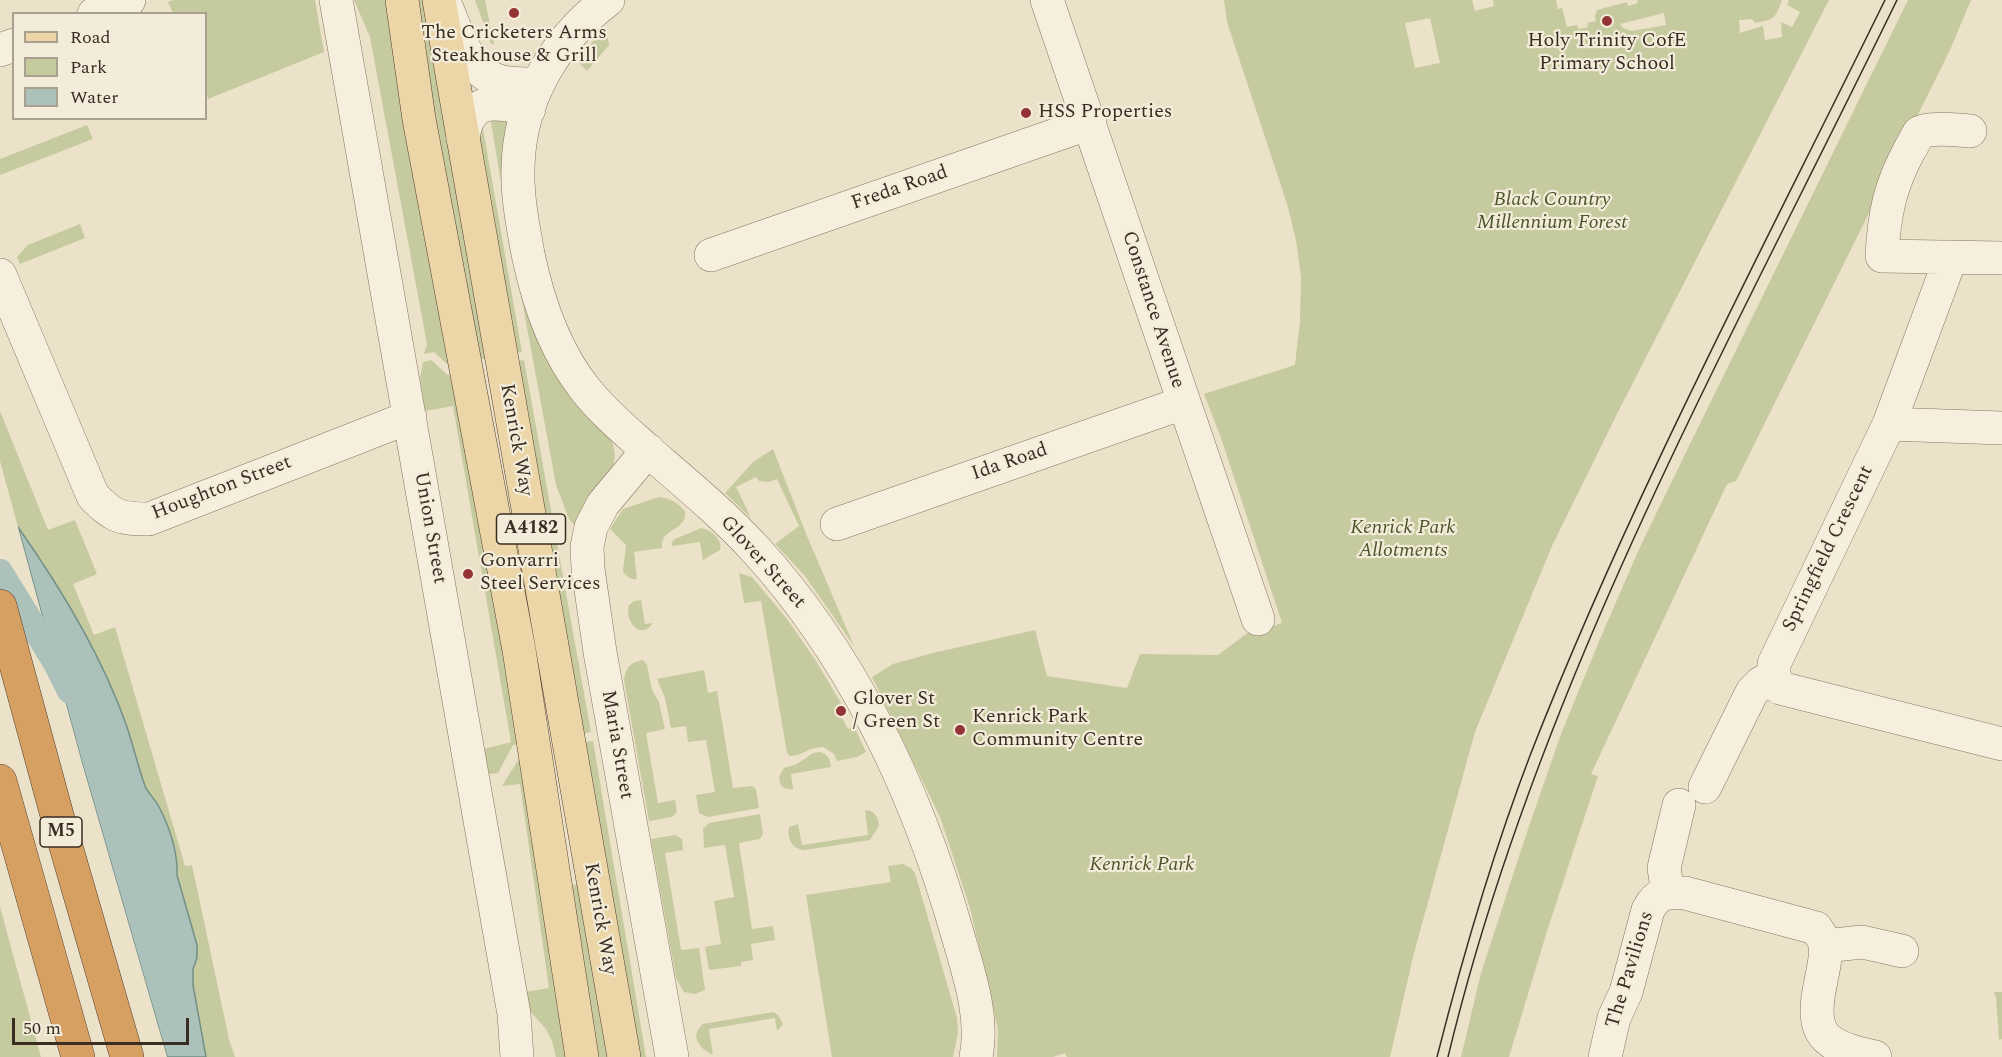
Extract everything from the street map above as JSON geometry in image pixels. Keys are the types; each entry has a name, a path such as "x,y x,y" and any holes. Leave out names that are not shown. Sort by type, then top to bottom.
{"highway":[{"name":"M5","path":"0,606 57,819 127,1057"},
{"name":"M5","path":"0,781 78,1057"}],"main road":[{"name":"Kenrick Way","path":"402,0 419,119 519,650 582,1057"},
{"name":"Kenrick Way","path":"441,0 463,138 624,1057"}],"street":[{"path":"99,12 129,0"},
{"name":"Union Street","path":"336,0 514,1014 517,1057"},
{"path":"441,0 471,61 483,73 497,81 533,96"},
{"name":"Glover Street","path":"608,0 595,9 572,32 549,60 533,96 523,128 518,166 519,199 535,288 542,309 562,353 584,389 615,422 729,523 757,551 807,613 854,682 875,721 908,795 945,890 974,997 978,1026 977,1054"},
{"name":"Constance Avenue","path":"1047,0 1258,619"},
{"path":"463,138 465,123 472,113 483,105 533,96"},
{"name":"Freda Road","path":"711,255 1090,123"},
{"path":"1970,130 1927,130 1919,133 1900,168 1888,202 1883,225 1882,256 2002,258"},
{"name":"Springfield Crescent","path":"1774,676 1774,664 1889,424 1951,257"},
{"name":"Houghton Street","path":"0,275 93,496 105,508 125,519 149,519 410,417"},
{"name":"Ida Road","path":"837,524 1183,404"},
{"path":"1889,424 2002,428"},
{"name":"Maria Street","path":"648,450 603,504 591,527 587,547 600,652 672,1057"},
{"path":"1774,676 1780,688 2002,744"},
{"name":"The Pavilions","path":"1668,893 1664,868 1692,796 1752,692 1761,683 1774,676"},
{"name":"The Pavilions","path":"1605,1057 1614,1018 1626,992 1648,910 1654,899 1671,892 1685,893 1816,928 1825,946"},
{"path":"1858,1055 1829,1041 1819,1029 1816,1005 1826,959 1825,946 1862,942 1902,951"}],"green space":[{"path":"173,0 315,0 324,52 208,99 207,12 173,12 168,2"},
{"path":"354,0 389,0 453,363 447,364 434,352 424,354 427,344 370,37"},
{"path":"415,0 425,0 489,358 481,359 436,132"},
{"path":"475,0 485,0 494,44 491,44"},
{"path":"1224,0 1472,0 1475,11 1494,6 1493,0 1556,0 1558,9 1562,8 1567,27 1577,25 1579,29 1588,27 1587,23 1596,21 1597,10 1627,2 1628,6 1638,3 1637,0 1782,0 1776,15 1770,19 1755,23 1752,19 1739,20 1740,33 1763,26 1765,40 1782,37 1781,22 1792,27 1800,12 1787,5 1789,0 1829,0 1552,546 1475,732 1414,953 1390,1057 1067,1057 1065,1053 1053,1057 997,1057 998,1029 970,908 940,817 872,677 893,664 1035,630 1047,676 1127,688 1140,654 1218,655 1246,634 1282,623 1221,438 1204,394 1295,365 1300,321 1301,277 1296,240 1287,204 1227,22","holes":["1664,13 1666,25 1632,31 1623,28 1620,24","1430,18 1440,63 1415,68 1405,23"]},
{"path":"1908,0 1971,0 1950,50 1736,481 1727,484 1591,774 1598,776 1509,1057 1461,1057 1481,973 1526,835 1561,734 1600,639 1640,547"},
{"path":"603,29 607,34 609,45 587,71 577,61"},
{"path":"491,112 508,121 510,126 503,195 491,122"},
{"path":"482,123 522,352 517,353 478,132"},
{"path":"87,125 93,139 0,175 0,159"},
{"path":"80,224 85,238 20,264 17,257 28,245"},
{"path":"519,284 613,444 615,455 613,469 576,527 569,519 556,485"},
{"path":"431,360 448,375 454,374 520,744 513,745 498,773 489,774 484,749 511,742 453,406 425,411 420,378 423,362"},
{"path":"524,360 591,732 582,734 518,361"},
{"path":"0,411 48,530 75,520 97,574 73,584 94,635 115,627 185,866 192,865 229,1039 235,1057 206,1057 193,985 197,945 177,875 177,864 158,805 146,789 125,723 103,671 41,559 18,527 0,461"},
{"path":"773,449 854,646 805,576 775,544 799,526 777,479 769,482 759,481 756,477 736,487 751,518 725,493 753,462"},
{"path":"659,497 676,503 685,511 685,518 665,537 662,541 662,548 634,552 637,579 630,578 623,571 626,545 610,529 623,509"},
{"path":"701,528 715,536 720,542 720,550 703,560 700,542 672,546 675,539"},
{"path":"739,573 752,577 787,619 841,703 836,707 848,729 854,726 866,752 857,757 837,761 834,754 823,747 813,748 795,756 787,753 761,601 744,603"},
{"path":"641,600 645,624 653,623 643,630 635,627 631,622 628,611 629,605"},
{"path":"643,660 647,665 652,690 659,702 665,729 646,733 658,803 675,800 677,812 672,817 649,821 624,680 629,666"},
{"path":"704,670 708,693 717,691 733,788 752,786 756,789 759,808 708,817 699,813 696,795 715,792 706,740 688,742 686,726 671,728 665,698 657,679"},
{"path":"593,741 646,1057 639,1057 585,742"},
{"path":"820,752 828,757 831,767 791,774 793,789 783,787 779,777 784,768 797,764 813,753"},
{"path":"522,754 568,1057 556,1057 546,1029 528,1009 526,992 549,988 520,784 502,786"},
{"path":"865,810 874,813 879,823 870,840 805,850 797,848 790,839 789,827 798,824 802,845 868,835"},
{"path":"760,814 763,834 760,839 739,843 752,929 773,926 775,940 751,944 753,960 741,962 741,966 709,970 705,947 721,944 714,901 734,897 725,845 704,848 703,829 709,823"},
{"path":"675,835 682,839 683,850 665,853 681,950 699,948 705,990 695,994 684,992 676,978 651,839"},
{"path":"903,864 915,873 957,1018 958,1033 953,1057 832,1057 806,895 891,882 888,866"},
{"path":"580,884 611,1057 597,1057 571,886"},
{"path":"0,907 41,1057 0,1057"},
{"path":"1994,992 2002,992 2002,1039 1999,1040 1996,997"},
{"path":"773,1012 778,1015 783,1024 777,1031 775,1018 709,1029 713,1055 697,1041 697,1033 703,1024"}],"water":[{"path":"18,527 79,622 105,672 126,724 145,786 166,821 176,857 177,875 197,945 193,985 206,1057 167,1057 82,763"}],"pier":[{"path":"17,524 82,763 167,1057 163,1057 79,764 15,528"}],"waterway":[{"path":"0,572 56,663 70,691"}],"tram line":[{"path":"1437,1057 1491,866 1531,753 1570,657 1700,373 1885,0"},
{"path":"1448,1057 1486,918 1533,782 1586,648 1705,387 1897,0"}],"place":[{"name":"The Cricketers Arms Steakhouse & Grill","path":"514,13"},
{"name":"Holy Trinity CofE Primary School","path":"1607,21"},
{"name":"HSS Properties","path":"1026,113"},
{"name":"Gonvarri Steel Services","path":"468,574"},
{"name":"Glover St / Green St","path":"841,711"},
{"name":"Kenrick Park Community Centre","path":"960,730"}],"park label":[{"name":"Black Country Millennium Forest","path":"1552,212"},
{"name":"Kenrick Park Allotments","path":"1403,540"},
{"name":"Kenrick Park","path":"1142,866"}]}
